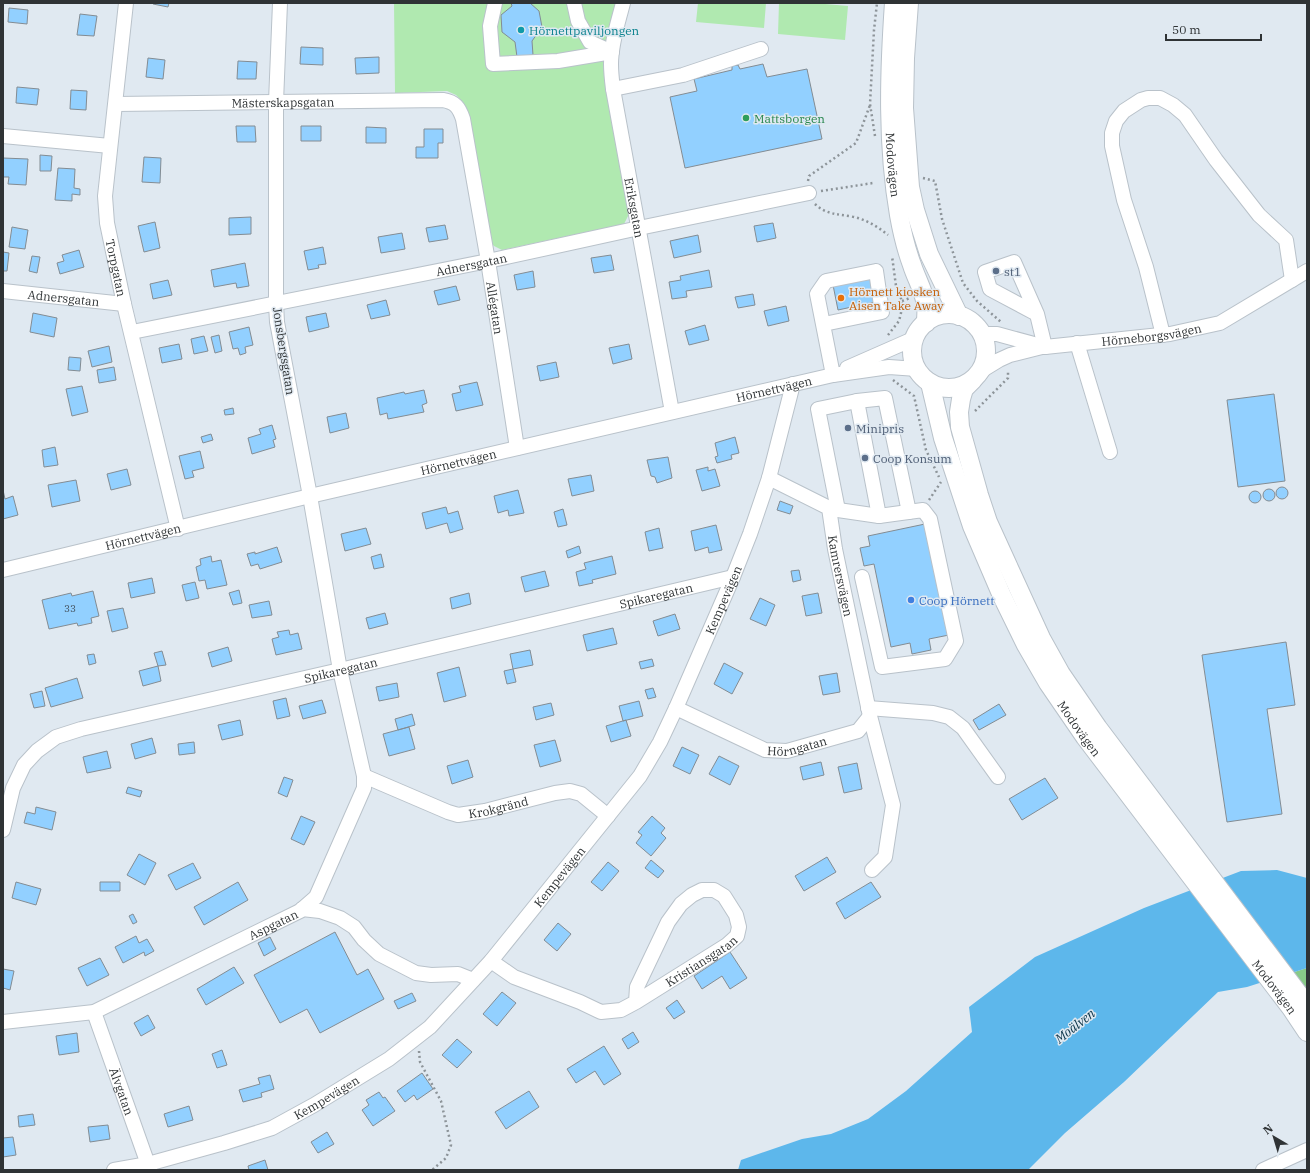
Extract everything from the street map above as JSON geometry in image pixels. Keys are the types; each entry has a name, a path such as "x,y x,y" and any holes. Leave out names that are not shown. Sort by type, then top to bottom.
{"main road":[{"name":"Modovägen","path":"894,3 890,109 893,163 903,236 912,265 924,293 927,306 926,323"},
{"name":"Modovägen","path":"909,3 905,58 904,108 910,187 915,210 929,254 959,316"},
{"path":"948,314 959,316 969,319 982,334 986,346 986,359 977,376 963,386 940,388 922,377 917,369 913,356 913,339 926,323 936,317 948,314"},
{"name":"Modovägen","path":"977,376 964,389 960,399 960,427 988,522 1040,638 1061,674 1185,855"},
{"name":"Modovägen","path":"930,383 943,438 972,526 1026,646 1048,683 1085,737 1185,855 1300,1004 1307,1032"}],"street":[{"name":"Torpgatan","path":"126,3 105,196 107,223 124,304 132,332 178,529"},
{"name":"Jonsbergsgatan","path":"280,3 276,102 277,322 310,496 340,670"},
{"path":"496,3 490,26 493,64 558,61 612,52"},
{"path":"574,3 578,21 590,42 612,52"},
{"name":"Eriksgatan","path":"624,3 615,33 612,52 611,64 613,89 672,412"},
{"path":"613,89 683,75 761,49"},
{"path":"1163,335 1146,267 1124,200 1112,146 1112,133 1116,121 1124,111 1141,100 1148,98 1160,98 1173,105 1185,115 1216,160 1259,215 1286,240 1292,280"},
{"name":"Mästerskapsgatan","path":"116,104 443,100 450,102"},
{"name":"Allégatan","path":"450,102 460,111 463,119 488,261 517,448"},
{"path":"3,136 110,146"},
{"name":"Adnersgatan","path":"132,332 488,261 809,193"},
{"path":"824,324 882,312 876,271 826,281 817,294 833,375 913,339"},
{"name":"Hörneborgsvägen","path":"982,334 997,334 1045,346 1163,335 1220,323 1307,271"},
{"name":"Adnersgatan","path":"3,291 124,304"},
{"path":"977,376 999,360 1010,355 1045,346 1037,314"},
{"path":"1077,343 1110,452"},
{"name":"Hörnettvägen","path":"3,570 310,496 833,375 889,367 917,369"},
{"name":"Kempevägen","path":"114,1170 149,1167 272,1128 314,1105 389,1059 430,1027 491,961 640,776 660,742 733,577 750,534 769,478 793,384"},
{"path":"879,516 857,401 886,398 916,511"},
{"name":"Kamrersvägen","path":"857,401 818,409 833,509 835,549 869,712 893,805 885,858 872,870"},
{"path":"769,478 833,509 879,516 916,511 930,519 956,641 945,658 882,668 862,577"},
{"name":"Spikaregatan","path":"3,830 13,788 24,765 37,751 56,737 81,729 340,670 733,577"},
{"name":"Aspgatan","path":"3,1022 94,1012 302,909 316,897 364,788 364,776 340,670"},
{"name":"Hörngatan","path":"676,708 765,750 787,751 858,731 869,712"},
{"path":"869,712 933,713 949,717 963,728 998,777"},
{"name":"Krokgränd","path":"364,776 458,815 485,811 555,793 570,791 581,794 608,816"},
{"name":"Kristiansgatan","path":"491,961 514,977 580,1002 601,1012 621,1010 636,1002 727,945 737,936 739,927 736,915 724,896 714,890 702,890 692,895 681,904 668,922 637,987 636,1002"},
{"path":"302,909 320,911 340,918 354,927 364,940 379,954 416,973 431,975 458,974 474,980"},
{"name":"Älvgatan","path":"94,1012 149,1167"},
{"path":"1263,1170 1307,1150"}],"path":[{"path":"870,104 856,143 809,176 807,186 816,205 829,214 855,218 876,226 889,236"},
{"path":"809,193 873,183"},
{"path":"916,511 941,482"},
{"path":"417,1037 420,1062 441,1101 451,1145 446,1158 432,1170"}],"green space":[{"path":"394,3 616,3 607,53 629,214 624,224 502,250 494,246 489,241 463,102 456,95 447,91 395,93"},
{"path":"698,3 766,3 764,28 696,22"},
{"path":"779,3 814,3 848,6 845,40 778,34"},
{"path":"1307,968 1307,1005 1285,975"}],"water":[{"name":"Moälven","path":"1277,870 1307,878 1307,968 1247,987 1218,992 1124,1082 1065,1133 1028,1170 738,1170 741,1160 802,1139 831,1134 868,1119 906,1091 972,1032 969,1007 1035,957 1144,908 1241,871"}],"building":[{"path":"153,3 169,3 168,7"},
{"name":"Hörnettpaviljongen","path":"511,3 530,3 539,11 542,27 532,41 533,55 517,57 515,42 502,32 501,15 512,6"},
{"path":"9,8 28,10 27,24 8,22"},
{"path":"80,14 97,16 94,36 77,35"},
{"path":"301,47 323,48 323,65 300,64"},
{"path":"379,57 379,73 356,74 355,58"},
{"path":"148,58 165,60 163,79 146,77"},
{"path":"238,61 257,62 256,79 237,79"},
{"name":"Mattsborgen","path":"763,64 767,77 807,69 822,139 685,168 670,97 697,91 694,79 732,70 732,66 738,65 740,69"},
{"path":"17,87 39,89 37,105 16,103"},
{"path":"71,90 87,91 86,110 70,109"},
{"path":"236,126 255,126 256,142 237,142"},
{"path":"301,126 321,126 321,141 301,141"},
{"path":"366,127 386,128 386,143 366,143"},
{"path":"424,129 443,129 443,143 438,143 438,158 416,158 416,147 424,147"},
{"path":"40,155 52,156 51,171 40,171"},
{"path":"144,157 161,158 160,183 142,182"},
{"path":"3,158 28,159 26,185 8,184 9,177 3,177"},
{"path":"58,168 75,169 74,188 80,189 80,195 72,194 72,201 55,200"},
{"path":"251,217 251,234 229,235 229,218"},
{"path":"155,222 160,248 144,252 138,226"},
{"path":"773,223 776,238 757,242 754,226"},
{"path":"445,225 448,239 429,242 426,228"},
{"path":"12,227 28,230 25,249 9,247"},
{"path":"402,233 405,249 381,253 378,237"},
{"path":"698,235 701,252 674,258 670,241"},
{"path":"323,247 326,264 318,265 319,268 308,270 304,251"},
{"path":"79,250 84,267 60,274 57,263 64,261 62,255"},
{"path":"3,252 9,253 7,271 3,271"},
{"path":"611,255 614,270 594,273 591,258"},
{"path":"32,256 40,257 37,273 29,271"},
{"path":"245,263 249,286 237,288 236,283 214,287 211,270"},
{"path":"709,270 712,287 686,291 687,297 672,299 669,282 681,280 680,276"},
{"path":"533,271 535,287 517,290 514,275"},
{"path":"870,277 875,302 838,310 833,285"},
{"path":"168,280 172,295 153,299 150,284"},
{"path":"456,286 460,300 438,305 434,291"},
{"path":"753,294 755,305 738,308 735,297"},
{"path":"386,300 390,315 371,319 367,305"},
{"path":"786,306 789,321 768,326 764,311"},
{"path":"33,313 57,318 54,337 30,332"},
{"path":"326,313 329,327 309,332 306,317"},
{"path":"705,325 709,340 689,345 685,331"},
{"path":"249,327 253,345 245,347 246,353 240,355 238,348 233,349 229,332"},
{"path":"219,335 222,351 215,353 211,337"},
{"path":"204,336 208,351 194,354 191,339"},
{"path":"179,344 182,359 162,363 159,348"},
{"path":"629,344 632,359 613,364 609,348"},
{"path":"109,346 112,362 92,367 88,351"},
{"path":"69,357 81,358 80,371 68,370"},
{"path":"556,362 559,377 540,381 537,366"},
{"path":"114,367 116,380 99,383 97,370"},
{"path":"477,382 483,405 456,411 452,394 461,392 459,386"},
{"path":"82,386 88,412 72,416 66,389"},
{"path":"424,390 427,403 422,405 424,412 388,419 387,413 380,415 377,398 404,392 405,394"},
{"path":"1274,394 1285,481 1238,487 1227,400"},
{"path":"233,408 234,414 225,415 224,410"},
{"path":"346,413 349,428 330,433 327,417"},
{"path":"272,425 276,439 273,440 275,447 252,454 248,438 261,434 259,429"},
{"path":"211,434 213,440 203,443 201,437"},
{"path":"735,437 739,453 731,455 732,459 717,463 715,457 718,456 715,443"},
{"path":"55,447 58,465 44,467 42,450"},
{"path":"200,451 204,468 192,471 194,477 185,479 179,456"},
{"path":"668,457 672,478 657,483 655,477 651,476 647,460"},
{"path":"708,467 708,471 715,469 720,486 702,491 696,470"},
{"path":"127,469 131,485 111,490 107,474"},
{"path":"591,475 594,491 572,496 568,479"},
{"path":"76,480 80,501 52,507 48,485"},
{"path":"1282,487 1286,489 1288,493 1286,497 1282,499 1278,497 1276,493 1278,489"},
{"path":"1269,489 1273,491 1275,495 1273,499 1269,501 1265,499 1263,495 1265,491"},
{"path":"3,490 5,499 13,496 18,515 3,519"},
{"path":"518,490 524,513 509,516 508,510 498,513 494,496"},
{"path":"1255,491 1259,493 1261,497 1259,501 1255,503 1251,501 1249,497 1251,493"},
{"path":"780,501 793,506 790,514 777,510"},
{"path":"446,507 448,514 458,511 463,529 450,533 447,523 426,529 422,513"},
{"path":"563,509 567,525 558,527 554,512"},
{"name":"Coop Hörnett","path":"925,524 949,635 929,639 931,650 912,654 910,643 891,647 874,564 864,566 860,548 870,546 868,536"},
{"path":"716,525 722,550 709,553 708,547 695,551 691,531"},
{"path":"366,528 371,544 345,551 341,534"},
{"path":"659,528 663,548 649,551 645,532"},
{"path":"579,546 581,553 568,558 566,551"},
{"path":"277,547 282,562 260,569 258,564 251,566 247,554 255,552 255,554"},
{"path":"381,554 384,567 374,569 371,557"},
{"path":"211,556 212,562 221,560 227,585 207,589 205,580 199,581 196,567 201,565 200,559"},
{"path":"612,556 616,574 592,580 593,583 579,586 576,572 586,569 584,563"},
{"path":"799,570 801,580 793,582 791,571"},
{"path":"545,571 549,586 525,592 521,577"},
{"path":"152,578 155,593 131,598 128,583"},
{"path":"195,582 199,598 186,601 182,585"},
{"path":"239,590 242,603 233,605 229,593"},
{"path":"93,591 99,616 91,618 92,623 78,626 77,623 49,629 42,600 71,593 72,596"},
{"path":"469,593 471,604 452,609 450,598"},
{"path":"818,593 822,613 806,616 802,596"},
{"path":"760,598 775,605 766,626 750,619"},
{"path":"269,601 272,615 252,618 249,605"},
{"path":"123,608 128,628 112,632 107,611"},
{"path":"385,613 388,624 369,629 366,618"},
{"path":"675,614 680,629 658,636 653,621"},
{"path":"613,628 617,644 587,651 583,635"},
{"path":"289,630 290,635 298,633 302,649 276,655 272,639 279,637 277,632"},
{"path":"1286,642 1295,705 1267,709 1282,814 1227,822 1202,655"},
{"path":"228,647 232,661 212,667 208,653"},
{"path":"530,650 533,665 513,669 510,654"},
{"path":"162,651 166,665 158,666 154,653"},
{"path":"94,654 96,663 89,665 87,655"},
{"path":"652,659 654,666 641,669 639,662"},
{"path":"724,663 743,673 732,694 714,684"},
{"path":"158,666 161,681 143,686 139,671"},
{"path":"459,667 466,696 444,702 437,673"},
{"path":"513,669 516,682 507,684 504,671"},
{"path":"837,673 840,692 823,695 819,676"},
{"path":"77,678 83,698 51,707 45,688"},
{"path":"397,683 399,697 379,701 376,687"},
{"path":"653,688 656,697 648,699 645,690"},
{"path":"42,691 45,706 34,708 30,694"},
{"path":"286,698 290,716 277,719 273,701"},
{"path":"322,700 326,713 303,719 299,706"},
{"path":"639,701 643,716 623,721 619,706"},
{"path":"551,703 554,715 536,720 533,707"},
{"path":"999,704 1006,715 979,730 973,720"},
{"path":"412,714 415,725 398,730 395,719"},
{"path":"240,720 243,735 222,740 218,725"},
{"path":"626,720 631,736 611,742 606,726"},
{"path":"409,727 415,749 389,756 383,734"},
{"path":"152,738 156,753 135,759 131,744"},
{"path":"555,740 561,761 540,767 534,745"},
{"path":"194,742 195,753 179,755 178,744"},
{"path":"682,747 699,755 690,774 673,766"},
{"path":"107,751 111,768 87,773 83,757"},
{"path":"719,756 739,766 730,785 709,774"},
{"path":"468,760 473,777 452,784 447,766"},
{"path":"821,762 824,775 803,780 800,767"},
{"path":"857,763 862,789 844,793 838,767"},
{"path":"284,777 293,780 287,797 278,793"},
{"path":"1045,778 1058,798 1022,820 1009,799"},
{"path":"128,787 142,791 140,797 126,793"},
{"path":"36,807 56,812 52,830 24,823 27,812 35,814"},
{"path":"301,816 315,822 304,845 291,839"},
{"path":"652,816 665,828 661,833 666,838 651,856 636,843 642,835 638,832"},
{"path":"139,854 156,863 145,885 127,875"},
{"path":"827,857 836,872 804,891 795,876"},
{"path":"651,860 664,871 658,878 645,868"},
{"path":"608,862 619,871 602,891 591,882"},
{"path":"193,863 201,878 176,890 168,875"},
{"path":"16,882 41,889 36,905 12,898"},
{"path":"100,882 120,882 120,891 100,891"},
{"path":"238,882 248,900 204,925 194,907"},
{"path":"871,882 881,897 845,919 836,903"},
{"path":"133,914 137,922 133,924 129,916"},
{"path":"558,923 571,934 557,951 544,940"},
{"path":"335,932 357,975 368,969 384,999 320,1033 307,1009 280,1023 254,975"},
{"path":"136,936 139,943 147,939 154,951 145,956 144,952 123,963 115,947"},
{"path":"270,937 276,949 264,956 258,943"},
{"path":"730,952 747,978 730,989 722,976 702,989 694,976"},
{"path":"100,958 109,975 87,986 78,968"},
{"path":"234,967 244,983 206,1005 197,989"},
{"path":"3,969 14,971 10,990 3,988"},
{"path":"502,992 516,1003 497,1026 483,1014"},
{"path":"412,993 416,1001 398,1009 394,1001"},
{"path":"677,1000 685,1012 674,1019 666,1008"},
{"path":"148,1015 155,1028 141,1036 134,1023"},
{"path":"633,1032 639,1042 628,1049 622,1039"},
{"path":"77,1033 79,1052 59,1055 56,1036"},
{"path":"457,1039 472,1052 457,1068 442,1055"},
{"path":"604,1046 621,1074 604,1085 595,1071 576,1083 567,1069"},
{"path":"222,1050 227,1065 217,1068 212,1054"},
{"path":"422,1073 433,1089 417,1100 414,1095 405,1102 397,1091"},
{"path":"270,1075 274,1089 261,1093 262,1097 243,1102 239,1090 260,1084 258,1078"},
{"path":"529,1091 539,1107 506,1129 495,1112"},
{"path":"379,1092 383,1098 385,1097 395,1111 373,1126 362,1110 369,1105 366,1100"},
{"path":"189,1106 193,1120 168,1127 164,1114"},
{"path":"33,1114 35,1125 19,1127 18,1116"},
{"path":"108,1125 110,1139 90,1142 88,1127"},
{"path":"327,1132 334,1144 318,1153 311,1142"},
{"path":"13,1137 16,1155 3,1157 3,1138"},
{"path":"265,1160 268,1170 249,1170 248,1166"}],"place":[{"name":"Hörnettpaviljongen","path":"521,30"},
{"name":"Mattsborgen","path":"746,118"},
{"name":"st1","path":"996,271"},
{"name":"Hörnett kiosken Aisen Take Away","path":"841,298"},
{"name":"Minipris","path":"848,428"},
{"name":"Coop Konsum","path":"865,458"},
{"name":"Coop Hörnett","path":"911,600"}]}
